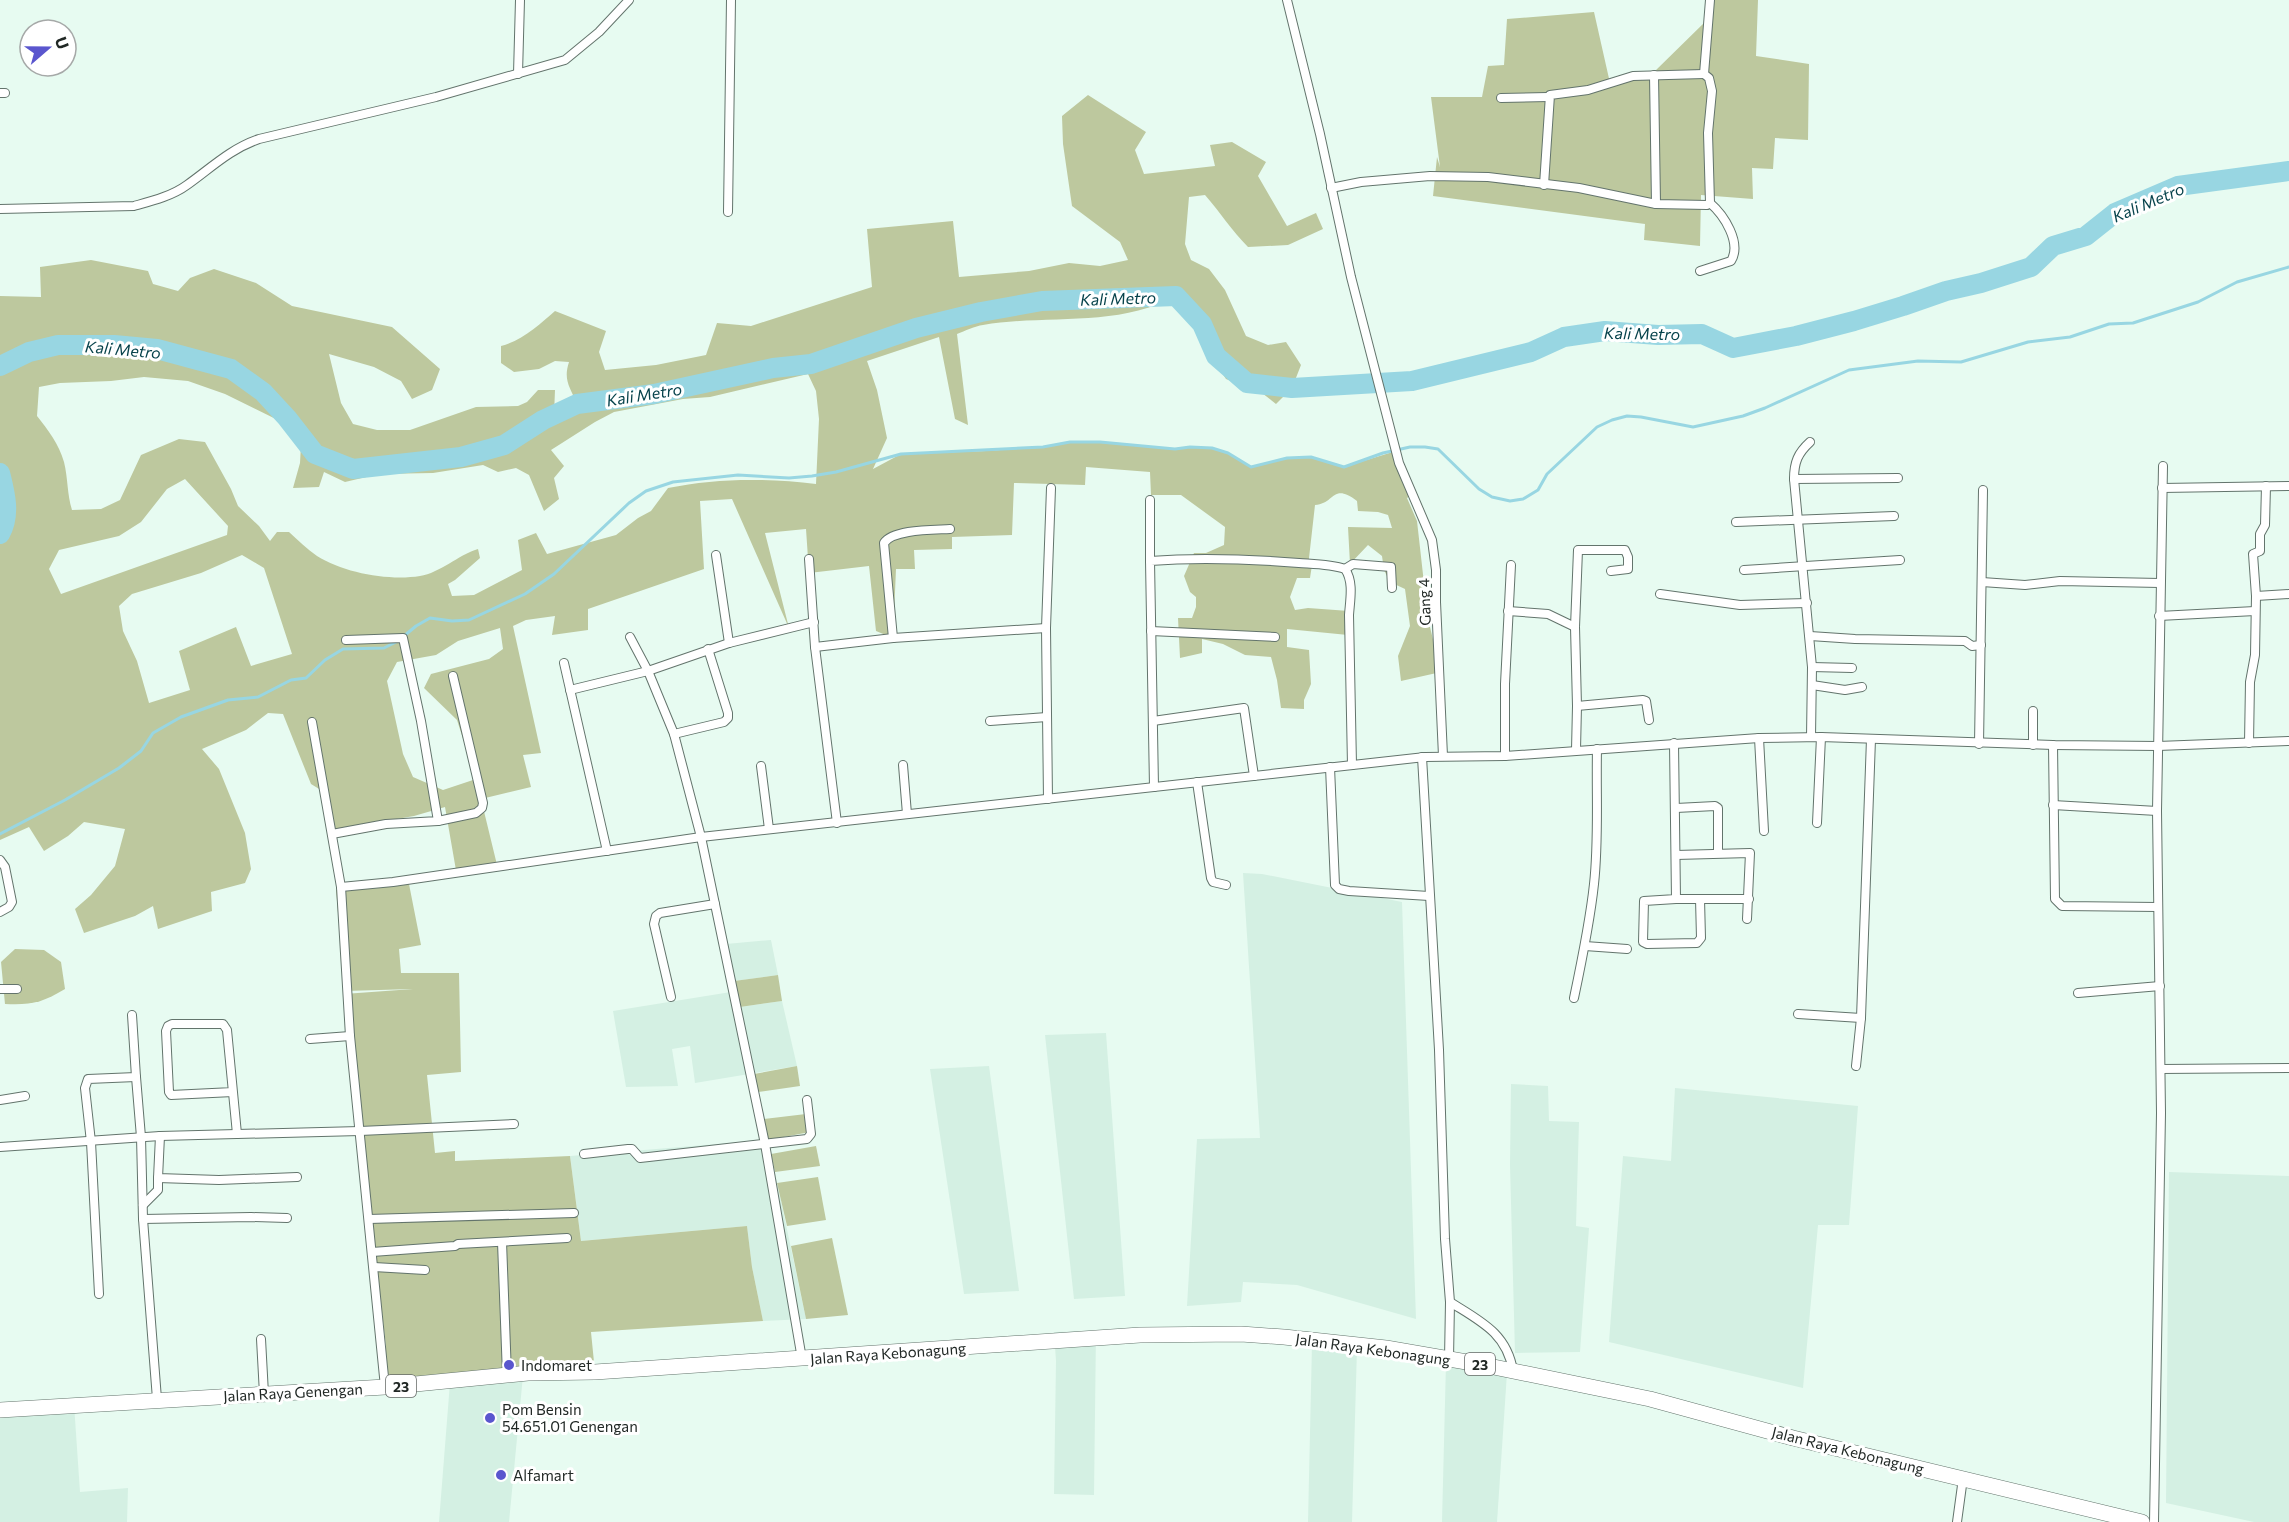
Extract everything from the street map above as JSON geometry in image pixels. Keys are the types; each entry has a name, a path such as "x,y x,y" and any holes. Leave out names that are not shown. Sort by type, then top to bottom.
{"highway":[{"name":"Jalan Raya Kebonagung","path":"802,1359 914,1349 1191,1333 1295,1338 1386,1348 1650,1399 1793,1438 2142,1522"},
{"name":"Jalan Raya Genengan","path":"0,1410 385,1387 507,1375 802,1359"}],"street":[{"path":"518,74 520,0"},
{"path":"0,209 134,206 153,201 185,187 231,151 258,139 436,97 566,60 599,32 629,0"},
{"path":"728,212 731,0"},
{"name":"Gang 4","path":"1287,0 1351,277 1399,463 1432,540 1436,570 1441,756"},
{"path":"1704,74 1710,0"},
{"path":"1501,98 1548,97 1553,93 1607,86 1633,76 1704,74 1709,78 1712,91 1708,133 1710,203 1727,222 1734,254 1731,261 1700,271"},
{"path":"1654,75 1656,204"},
{"path":"1544,185 1548,97"},
{"path":"1331,188 1430,176 1488,177 1579,188 1656,204 1707,205 1710,203"},
{"path":"1810,442 1796,460 1794,478 1808,603 1812,667 1811,737"},
{"path":"2154,1522 2161,1069 2157,811 2163,466"},
{"path":"1794,478 1898,478"},
{"path":"2249,743 2250,682 2255,654 2256,596 2253,554 2260,551 2260,534 2265,525 2266,486"},
{"path":"2162,488 2289,486"},
{"path":"1048,799 1046,628 1051,488"},
{"path":"1979,744 1983,490"},
{"path":"1150,500 1154,787"},
{"path":"1736,522 1894,516"},
{"path":"893,638 884,543 886,539 895,534 950,529"},
{"path":"1575,750 1577,706 1575,627 1578,550 1625,550 1628,557 1628,569 1611,571"},
{"path":"716,555 729,642"},
{"path":"1150,561 1223,558 1290,562 1345,569 1353,564 1391,567 1392,588"},
{"path":"809,559 815,647 837,823"},
{"path":"1744,570 1900,560"},
{"path":"1505,756 1505,684 1511,565"},
{"path":"1345,569 1351,590 1349,615 1352,765"},
{"path":"1982,582 2025,585 2060,582 2160,583"},
{"path":"1660,594 1740,605 1808,603"},
{"path":"2256,596 2289,594"},
{"path":"1508,611 1548,614 1575,627"},
{"path":"2159,616 2255,611"},
{"path":"570,690 648,671 729,642 814,622"},
{"path":"815,647 893,638 1046,628"},
{"path":"1151,631 1275,637"},
{"path":"1810,636 1965,641 1972,646 1981,645"},
{"path":"630,637 648,671 674,734 702,837 765,1144 802,1359"},
{"path":"346,640 403,638 421,721 438,821"},
{"path":"674,734 724,722 728,718 708,649"},
{"path":"564,663 607,851"},
{"path":"1812,667 1852,668"},
{"path":"332,834 386,824 438,821 476,813 482,808 483,803 453,676"},
{"path":"1812,685 1845,690 1862,687"},
{"path":"1577,706 1643,700 1646,702 1649,720"},
{"path":"1153,721 1244,708 1254,776"},
{"path":"2033,711 2033,745"},
{"path":"990,721 1047,717"},
{"path":"312,722 341,887 350,1036 385,1387"},
{"path":"341,887 393,882 702,837 1423,757 1505,756 1674,743 1811,737 2033,745 2158,746 2289,741"},
{"path":"1817,823 1821,737"},
{"path":"1759,738 1764,831"},
{"path":"1856,1066 1861,1018 1871,739"},
{"path":"1674,743 1676,899"},
{"path":"2053,745 2055,899 2058,904 2062,906 2158,907"},
{"path":"1574,998 1585,946 1596,858 1597,749"},
{"path":"1423,757 1439,1052 1444,1239 1450,1302 1449,1359"},
{"path":"903,765 906,814"},
{"path":"761,766 769,830"},
{"path":"1330,766 1335,885 1348,891 1429,896"},
{"path":"1197,782 1211,878 1213,882 1226,885"},
{"path":"2053,805 2157,811"},
{"path":"1676,808 1715,806 1718,808 1718,853"},
{"path":"1676,855 1751,854 1747,919"},
{"path":"0,860 5,867 12,902 9,908 0,912"},
{"path":"1700,899 1700,941 1695,944 1645,944 1643,940 1644,901 1676,899 1700,899 1749,899"},
{"path":"671,997 654,924 656,916 660,913 715,903"},
{"path":"1585,946 1627,949"},
{"path":"2078,993 2160,986"},
{"path":"0,989 17,989"},
{"path":"1798,1014 1861,1018"},
{"path":"132,1015 141,1137 143,1219 157,1399"},
{"path":"233,1092 171,1095 166,1031 168,1026 172,1024 224,1024 226,1026 233,1092 237,1134"},
{"path":"309,1039 350,1036"},
{"path":"2161,1069 2289,1068"},
{"path":"99,1294 86,1082 88,1079 95,1078 136,1077"},
{"path":"0,1100 25,1096"},
{"path":"584,1154 632,1149 640,1158 809,1137 811,1134 807,1100"},
{"path":"0,1147 160,1136 514,1125"},
{"path":"143,1205 158,1190 160,1136"},
{"path":"158,1178 219,1180 297,1178"},
{"path":"369,1219 574,1213"},
{"path":"143,1219 288,1218"},
{"path":"372,1252 567,1238"},
{"path":"502,1242 507,1375"},
{"path":"374,1267 425,1269"},
{"path":"1450,1302 1486,1325 1501,1339 1511,1357 1513,1371"},
{"path":"261,1339 264,1394"},
{"path":"1957,1522 1963,1478"}],"shaded area":[{"path":"1243,873 1262,874 1402,902 1416,1319 1297,1285 1243,1282 1241,1302 1187,1306 1197,1139 1260,1138"},
{"path":"771,940 778,975 734,981 726,944"},
{"path":"737,991 740,1007 782,1001 797,1066 695,1083 690,1046 672,1049 678,1086 626,1087 613,1011"},
{"path":"1106,1033 1125,1296 1074,1299 1045,1035"},
{"path":"989,1066 1019,1291 964,1294 930,1069"},
{"path":"1511,1084 1548,1086 1549,1121 1579,1122 1576,1226 1589,1228 1580,1352 1515,1353 1510,1165"},
{"path":"1675,1088 1858,1106 1849,1225 1818,1225 1803,1388 1609,1342 1623,1156 1671,1161"},
{"path":"768,1140 806,1319 763,1321 752,1267 747,1226 581,1241 570,1156"},
{"path":"2169,1172 2289,1176 2289,1522 2254,1522 2166,1503"},
{"path":"1096,1331 1094,1495 1054,1494 1056,1361 1054,1332"},
{"path":"1312,1344 1357,1348 1352,1522 1308,1522"},
{"path":"1446,1363 1507,1373 1497,1522 1442,1522"},
{"path":"524,1365 509,1522 439,1522 451,1370"},
{"path":"74,1404 80,1492 128,1488 127,1522 0,1522 0,1408"}],"green space":[{"path":"1707,0 1758,0 1756,56 1809,64 1808,140 1775,138 1773,169 1752,168 1753,199 1701,195 1700,246 1644,240 1645,224 1433,196 1437,157 1440,167 1431,97 1482,97 1488,66 1504,65 1507,19 1594,12 1610,83 1654,72 1706,21"},
{"path":"1088,95 1146,132 1135,150 1144,174 1215,166 1210,145 1232,142 1266,162 1258,176 1287,226 1316,213 1323,229 1288,245 1248,247 1205,195 1189,197 1185,244 1191,260 1209,269 1225,290 1246,336 1268,345 1286,342 1301,365 1292,388 1276,404 1262,393 1226,379 1211,356 1202,324 1176,296 1154,306 1106,316 1007,322 980,326 957,334 968,425 955,419 939,337 867,361 877,390 887,438 873,469 901,454 1043,447 1070,442 1100,442 1175,449 1212,448 1228,453 1251,467 1287,458 1311,457 1344,467 1396,451 1410,496 1407,498 1417,521 1428,619 1441,672 1401,681 1398,656 1410,626 1405,589 1390,582 1384,570 1382,556 1368,545 1350,564 1348,527 1392,528 1388,515 1358,511 1357,501 1343,493 1322,504 1315,505 1308,567 1312,565 1310,578 1297,578 1290,597 1295,610 1308,608 1349,611 1348,635 1287,629 1287,647 1309,650 1311,684 1304,700 1304,709 1281,708 1271,657 1245,655 1223,644 1202,639 1202,653 1180,658 1178,618 1192,618 1196,607 1196,597 1190,592 1184,576 1194,553 1206,553 1224,545 1225,527 1181,495 1151,495 1150,472 1086,467 1085,485 1014,483 1012,535 952,537 952,549 914,550 915,569 896,569 893,638 876,631 869,566 809,573 806,529 765,533 789,628 732,499 700,501 704,569 588,609 588,630 552,635 555,616 526,620 513,626 541,753 523,755 531,787 481,799 498,869 457,876 445,807 414,816 328,831 324,792 311,784 283,714 268,713 246,730 202,749 219,769 245,833 251,869 245,883 211,892 212,911 158,929 153,906 135,916 84,933 75,909 91,895 115,866 125,829 84,822 68,836 44,851 29,827 0,840 0,296 41,297 40,267 91,260 148,271 153,284 178,291 190,278 214,269 256,283 292,306 392,327 440,369 432,390 412,399 401,381 374,367 329,354 341,403 353,424 377,430 410,430 476,407 518,406 527,402 538,390 555,390 554,415 577,404 567,379 569,362 555,361 539,369 514,372 501,363 501,346 523,336 555,311 606,331 599,352 605,370 656,365 706,355 717,323 751,326 872,287 867,229 953,221 959,277 1029,271 1069,263 1100,266 1128,260 1120,242 1072,206 1063,144 1062,116","holes":["808,374 816,391 819,419 816,484 742,480 704,482 668,488 651,511 616,535 547,554 536,533 518,540 522,570 474,595 452,596 448,584 480,558 478,549 427,574 395,577 353,571 328,562 313,553 289,532 277,532 270,541 259,526 238,506 205,442 179,439 141,455 120,500 101,509 72,510 62,455 37,416 39,387 60,383 144,377 188,381 225,394 292,427 301,445 300,463 293,488 319,487 324,472 345,482 379,474 433,473 483,465 498,472 516,468 529,475 544,511 559,499 554,478 564,466 551,450 614,412 683,399 710,397","185,479 228,526 227,535 61,594 49,569 59,550 119,536 141,522 167,489","242,555 264,568 292,654 251,666 236,627 179,651 190,690 149,703 137,661 123,631 119,606 132,594 201,573","500,628 503,649 489,659 431,674 424,688 457,720 476,779 443,790 413,777 403,754 387,681 397,662 436,655 458,641"]},
{"path":"408,879 421,945 399,949 401,973 459,973 461,1072 427,1075 435,1153 455,1151 455,1161 570,1156 581,1241 747,1226 752,1267 763,1321 591,1332 595,1372 385,1387 386,1346 344,994 413,989 345,991 336,890 380,888"},
{"path":"15,949 44,950 61,962 65,989 36,1002 5,1004 1,962"},
{"path":"778,975 782,1001 740,1007 734,981"},
{"path":"797,1066 800,1086 758,1092 754,1074"},
{"path":"806,1114 810,1132 768,1140 764,1119"},
{"path":"816,1146 820,1166 775,1172 771,1154"},
{"path":"818,1177 826,1220 787,1226 777,1183"},
{"path":"832,1238 848,1315 806,1319 791,1246"}],"waterway":[{"name":"Kali Metro","path":"0,366 29,352 58,345 114,345 157,349 231,369 263,392 315,454 353,469 461,457 504,445 543,420 577,404 654,394 773,368 811,364 916,328 981,312 1042,301 1176,296 1202,324 1216,356 1247,383 1292,388 1412,381 1531,352 1564,337 1605,331 1658,335 1702,334 1733,348 1796,336 1854,321 1946,291 1981,283 2031,267 2053,246 2086,236 2115,213 2178,186 2289,171"},
{"path":"404,636 430,618 452,621 469,620 525,594 554,574 629,503 646,491 673,482 738,475 789,478 812,476 836,472 901,454 1043,447 1070,442 1100,442 1175,449 1212,448 1228,453 1251,467 1287,458 1311,457 1344,467 1383,453 1410,447 1425,447 1438,449 1479,489 1492,497 1510,501 1523,499 1538,490 1547,474 1597,427 1612,420 1627,416 1641,417 1693,427 1743,416 1849,370 1918,361 1961,362 2028,342 2070,337 2109,324 2133,323 2198,302 2237,282 2289,267"},
{"name":"Kali Metro","path":"0,473 6,512 0,534"},
{"path":"0,834 119,768 141,751 153,733 181,717 228,700 258,697 291,680 306,678 325,660 343,649 384,648 396,642"}],"place":[{"name":"Indomaret","path":"509,1365"},
{"name":"Pom Bensin 54.651.01 Genengan","path":"490,1418"},
{"name":"Alfamart","path":"501,1475"}]}
